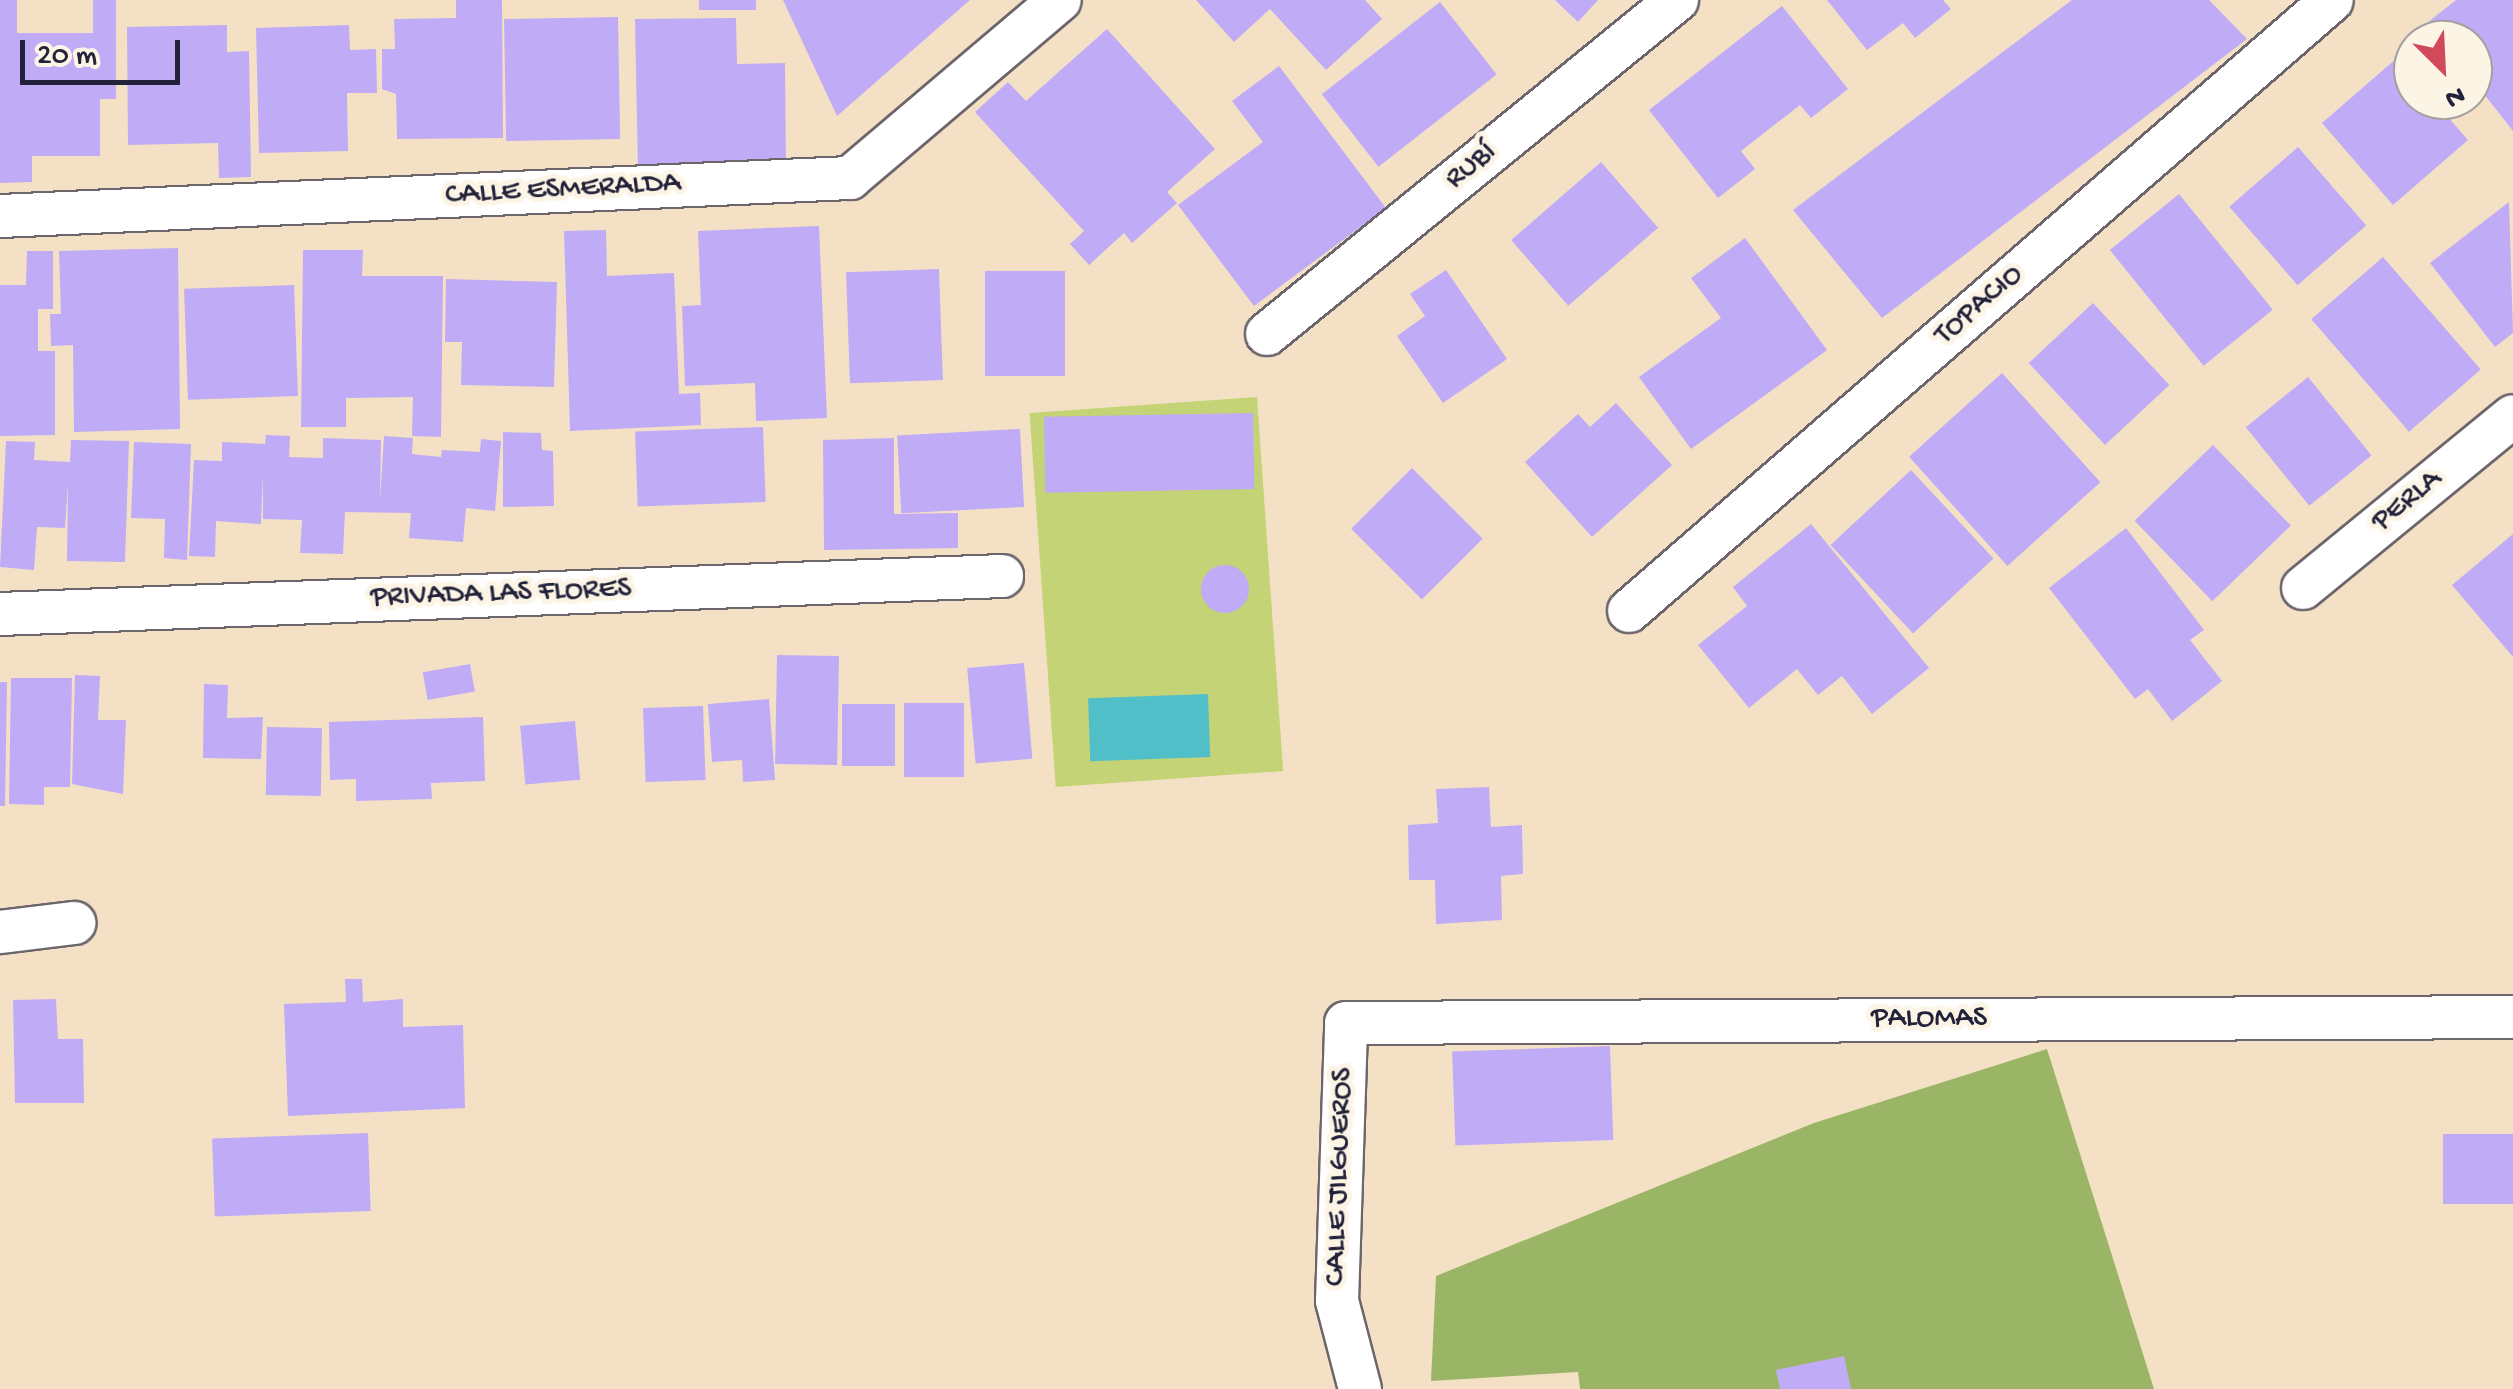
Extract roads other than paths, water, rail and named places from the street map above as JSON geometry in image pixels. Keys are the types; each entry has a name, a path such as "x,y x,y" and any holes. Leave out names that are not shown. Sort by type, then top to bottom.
{"street":[{"name":"CALLE ESMERALDA","path":"0,216 850,178 1060,0"},
{"name":"RUBÍ","path":"1267,334 1677,0"},
{"name":"TOPACIO","path":"1629,611 2332,0"},
{"name":"PERLA","path":"2303,588 2513,416"},
{"name":"PRIVADA LAS FLORES","path":"0,614 1002,576"},
{"path":"0,932 74,924"},
{"name":"PALOMAS","path":"1346,1023 2513,1017"},
{"name":"CALLE JILGUEROS","path":"1346,1023 1338,1301 1360,1389"}],"water":[{"path":"1208,694 1210,757 1090,761 1088,698"}]}
